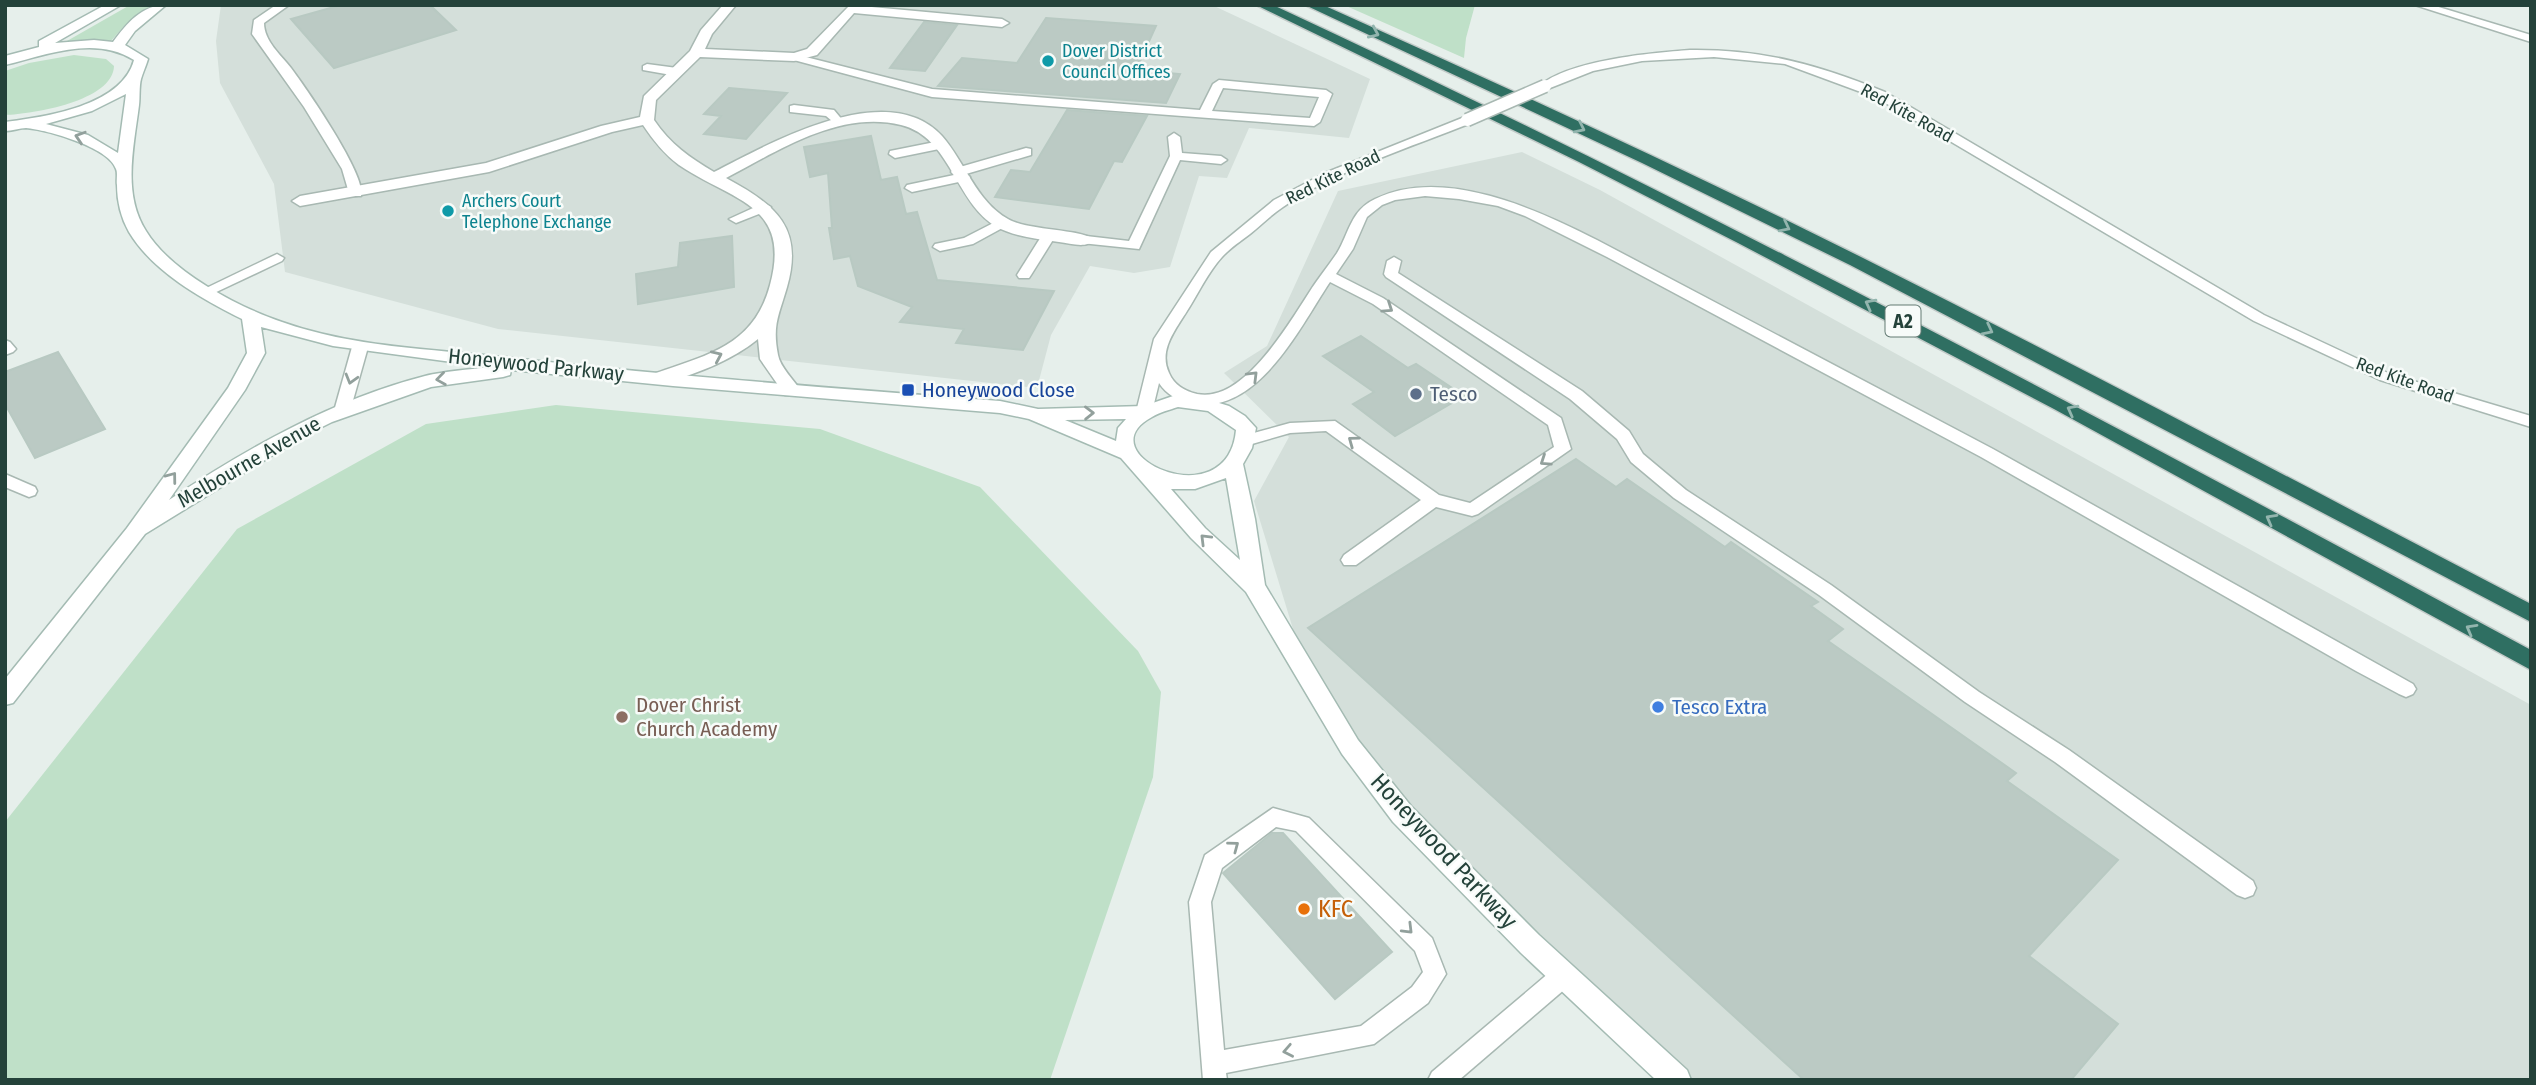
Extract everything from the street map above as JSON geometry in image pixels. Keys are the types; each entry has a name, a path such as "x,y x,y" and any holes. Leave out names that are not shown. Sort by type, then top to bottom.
{"highway":[{"name":"A2","path":"1262,5 1540,136 1740,236 2071,410 2531,661"},
{"name":"A2","path":"1311,5 1563,119 1761,215 2098,386 2531,614"}],"street":[{"path":"24,55 115,5"},
{"path":"5,61 75,45 117,46 130,28 160,5"},
{"path":"730,5 706,33 696,54 649,99 647,120 665,145 685,161 764,207 784,237 785,268 766,322 769,359 792,391"},
{"path":"696,54 794,57 812,52 851,9 1002,23"},
{"name":"Honeywood Parkway","path":"117,46 133,51 141,59 142,69 134,80 133,116 122,167 127,209 137,232 160,258 205,292 251,317 360,347 792,391 1000,407 1034,414 1126,453"},
{"path":"5,127 54,119 102,102 134,80"},
{"path":"713,179 795,136 838,122 872,118 907,122 924,128 940,145 985,209 1001,222 1049,235 1086,240"},
{"path":"300,201 489,167 537,153 586,133 647,120"},
{"path":"28,124 87,138 110,151 122,167"},
{"name":"Melbourne Avenue","path":"5,696 134,533 236,390 256,354 251,317"},
{"path":"660,378 722,355 747,339 766,322"},
{"name":"Melbourne Avenue","path":"134,533 192,494 285,438 342,411 428,381 533,366"},
{"path":"1194,401 1224,409 1246,428 1242,453 1233,464 1215,475 1197,481 1164,480 1147,474 1134,465 1126,453 1126,431 1144,412 1159,405 1194,401"},
{"name":"Honeywood Parkway","path":"1034,414 1144,412"},
{"name":"Honeywood Parkway","path":"1233,464 1245,519 1254,586"},
{"name":"Honeywood Parkway","path":"1147,474 1198,533 1254,586 1350,747 1402,814 1564,975 1677,1080"}],"lane":[{"path":"284,5 258,22 258,34 290,72 354,176 356,192"},
{"path":"2420,5 2531,39"},
{"name":"Red Kite Road","path":"1144,412 1162,339 1216,255 1279,203 1330,176 1592,68 1635,58 1737,54 1785,61 1828,73 1881,95 2259,318 2385,377 2531,422"},
{"path":"794,57 932,93 1204,114 1314,122 1326,94 1219,85 1204,114"},
{"path":"647,68 677,72"},
{"path":"794,109 830,113 838,122"},
{"path":"1086,240 1134,246 1175,156 1174,137"},
{"path":"895,153 940,145"},
{"path":"912,188 1026,152"},
{"path":"1175,156 1221,160"},
{"path":"1156,355 1165,383 1177,393 1194,401 1220,400 1240,389 1269,360 1346,249 1363,212 1381,201 1403,195 1432,193 1486,199 1530,211 1996,457 2285,624 2406,689"},
{"path":"736,219 764,207"},
{"path":"940,247 968,241 1001,222"},
{"path":"1024,275 1049,235"},
{"path":"205,292 277,258"},
{"path":"1394,261 1391,274 1576,395 1623,435 1637,458 1680,494 1825,590 2245,888"},
{"path":"1245,441 1290,428 1329,425 1433,500 1472,510 1563,449 1555,422 1378,301 1328,275"},
{"path":"5,345 8,349 5,351"},
{"path":"342,411 360,347"},
{"path":"5,480 29,491"},
{"path":"1350,560 1433,500"},
{"path":"1273,817 1302,824 1424,946 1435,974 1420,995 1366,1036 1214,1072 1199,902 1213,862 1273,817"},
{"path":"1440,1080 1564,975"}],"shaded area":[{"path":"221,5 1212,5 1370,79 1349,138 1249,128 1227,178 1199,176 1170,267 1134,273 1090,266 1051,335 1037,388 498,329 285,272 274,184 220,83 216,41"},
{"path":"1522,152 1600,190 2531,705 2531,1080 1677,1080 1402,814 1307,675 1254,501 1289,437 1224,373 1267,346 1338,191"}],"green space":[{"path":"130,5 152,5 125,25 110,42 60,45"},
{"path":"1344,5 1475,5 1466,38 1464,58"},
{"path":"74,55 106,59 114,66 110,78 86,97 70,103 34,112 5,115 5,71 29,63"},
{"name":"Dover Christ Church Academy","path":"556,405 820,429 980,487 1138,651 1161,692 1153,777 1050,1080 5,1080 5,822 237,529 426,424"}],"building":[{"path":"341,5 430,5 456,30 334,68 291,19"},
{"name":"Dover District Council Offices","path":"1046,18 1156,26 1136,70 1180,74 1166,103 938,86 962,58 1017,63"},
{"path":"924,22 957,25 925,71 890,68"},
{"path":"729,88 787,93 746,139 704,134 721,116 704,114"},
{"path":"1067,110 1147,116 1122,162 1114,161 1089,209 995,197 1011,170 1030,172"},
{"path":"871,136 881,180 897,177 906,214 917,212 937,280 1054,291 1023,350 956,343 964,329 900,322 912,307 858,286 850,256 834,259 829,228 832,228 828,173 810,177 804,147"},
{"path":"732,236 734,287 638,304 636,274 678,267 680,243"},
{"name":"Tesco","path":"1361,336 1408,368 1416,364 1464,396 1395,436 1353,404 1374,392 1323,356"},
{"path":"58,352 105,429 35,458 5,404 5,372"},
{"name":"Tesco Extra","path":"1576,459 1616,487 1627,479 1725,547 1731,542 1818,602 1811,606 1843,629 1828,641 2016,773 2007,781 2118,860 2029,956 2118,1024 2071,1080 1804,1080 1308,628"},
{"name":"KFC","path":"1272,833 1283,833 1392,952 1335,999 1223,873"}],"place":[{"name":"Dover District Council Offices","path":"1048,61"},
{"name":"Archers Court Telephone Exchange","path":"448,211"},
{"name":"Honeywood Close","path":"908,390"},
{"name":"Tesco","path":"1416,394"},
{"name":"Tesco Extra","path":"1658,707"},
{"name":"Dover Christ Church Academy","path":"622,717"},
{"name":"KFC","path":"1304,909"}]}
